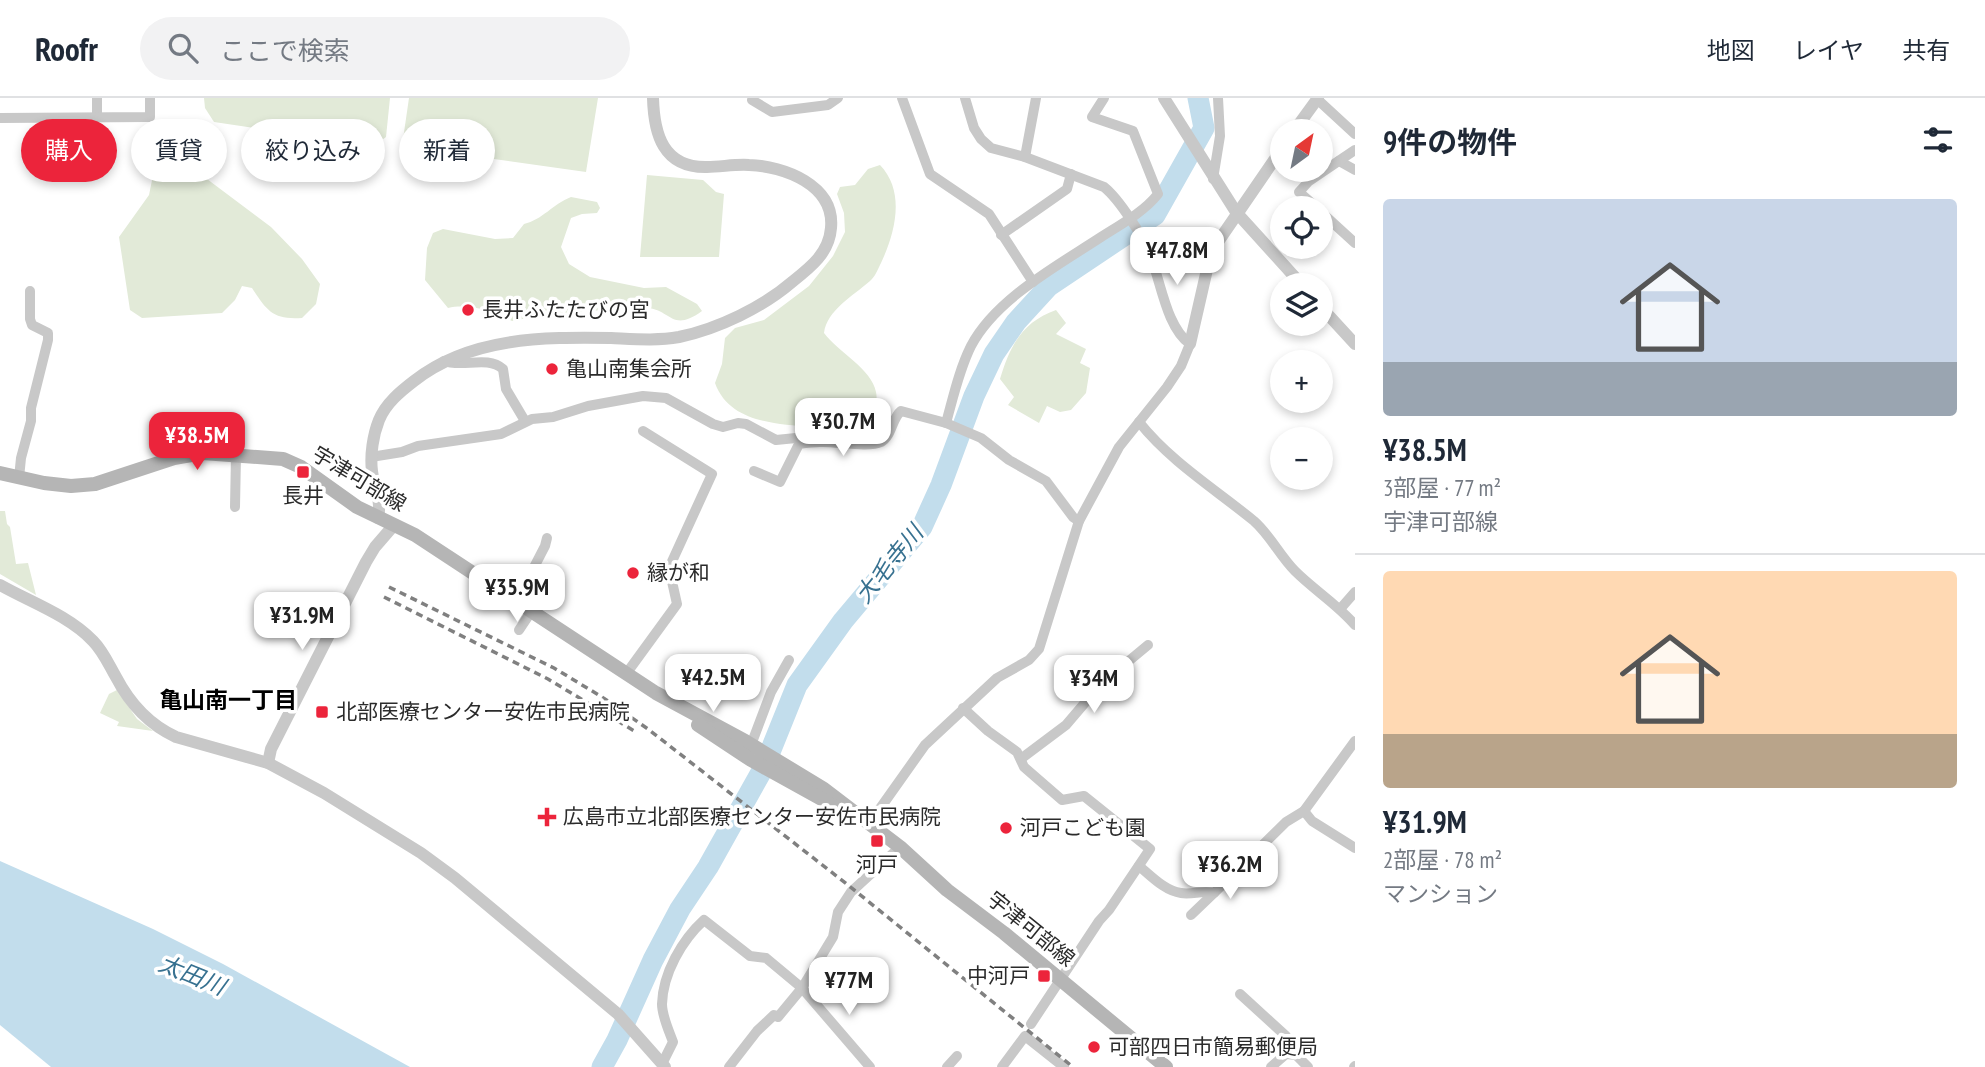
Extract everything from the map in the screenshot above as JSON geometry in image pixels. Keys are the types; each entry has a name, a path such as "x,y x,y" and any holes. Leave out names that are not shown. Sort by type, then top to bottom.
{"main road":[{"name":"宇津可部線","path":"0,473 71,486 95,484 174,458 203,453 283,459 300,467 357,506 415,535 656,693 681,713 753,751 777,768 824,789 900,847 947,890 1004,933 1166,1067"}],"street":[{"path":"97,98 97,117"},
{"path":"0,118 150,117 150,98"},
{"path":"378,518 380,507 371,457 380,418 389,403 421,375 444,361 466,352 527,339 680,337 760,306 821,256 829,243 831,215 819,192 795,175 764,167 704,167 679,162 670,155 656,129 653,98"},
{"path":"752,100 772,112 828,105 838,98"},
{"path":"902,98 930,174 989,214 1033,282"},
{"path":"965,98 974,128 991,148 1072,174 1104,187 1115,195 1146,248 1181,338 1190,344"},
{"path":"1025,157 1036,98"},
{"path":"948,424 971,345 990,319 1033,282 1131,222 1158,194 1133,131 1092,117 1104,98"},
{"path":"1164,98 1236,212 1290,273"},
{"path":"1211,175 1220,135 1218,98"},
{"path":"1302,119 1317,98 1355,134"},
{"path":"1304,196 1300,192 1309,181 1355,150"},
{"path":"1339,161 1355,170"},
{"path":"869,824 925,745 997,678 1029,660 1040,649 1079,521 1119,447 1181,366 1190,344 1211,252 1270,165"},
{"path":"1001,234 1067,189 1072,174"},
{"path":"1333,223 1355,243"},
{"path":"19,478 21,458 31,421 31,408 48,340 48,333 32,325 30,291"},
{"path":"1333,320 1355,344"},
{"path":"444,361 454,365 489,362 498,364 503,369 506,389 525,421"},
{"path":"371,457 418,446 501,434 525,421 553,417 604,402 657,396 666,398 713,425 723,427 746,424 776,440 806,437 819,442"},
{"path":"754,471 780,482 799,444 881,442 888,436 897,413 901,411 948,424 981,438 1009,460 1046,481 1079,521"},
{"path":"1139,422 1150,436 1190,471 1257,523 1295,571 1341,608 1355,625"},
{"path":"626,674 677,604 669,568 712,474 643,431"},
{"path":"235,507 236,455"},
{"path":"268,763 271,749 366,562 394,525"},
{"path":"516,602 547,538"},
{"path":"0,585 61,617 92,639 135,707 163,731 268,763 324,793 421,853 601,999 664,1065 673,1042 662,1006 669,973 689,933 704,920 750,956 766,958 802,988 870,1067"},
{"path":"1341,608 1355,592"},
{"path":"519,630 531,612"},
{"path":"1022,758 1066,725 1101,684 1147,645"},
{"path":"753,751 771,692 789,660"},
{"path":"963,708 988,732 1017,752 1024,767 1062,800 1084,796 1150,849 1031,1024"},
{"path":"1191,915 1286,822 1304,811 1355,741"},
{"path":"1304,811 1312,821 1355,848"},
{"path":"729,1067 765,1022 774,1015 778,1017 802,988 833,937 838,912 851,892 900,847"},
{"path":"1139,866 1172,891 1182,894 1208,891 1214,893"},
{"path":"1240,994 1286,1036 1296,1055 1308,1067"},
{"path":"1002,1067 1025,1036 1064,1067"},
{"path":"1271,1067 1286,1054 1296,1055"},
{"path":"947,1067 957,1056"}],"green space":[{"path":"204,98 390,98 385,138 385,119 241,119 241,126 227,124 227,119 212,119 205,108"},
{"path":"409,98 598,98 586,172 495,159 495,119 406,119"},
{"path":"880,165 893,187 895,200 894,226 890,239 873,277 835,310 824,333 868,376 877,399 873,411 865,422 847,431 768,422 742,413 722,396 715,383 722,364 725,338 735,328 764,320 809,286 833,256 845,232 844,213 837,194 840,187 855,185 868,169"},
{"path":"647,175 703,180 716,192 724,194 719,257 640,257"},
{"path":"152,182 211,182 271,227 302,259 320,284 316,304 302,318 284,317 267,308 252,288 242,286 235,300 222,313 142,318 130,310 119,237 149,195"},
{"path":"571,197 597,202 600,208 597,213 571,218 561,247 569,264 590,277 644,288 666,287 697,304 702,311 684,320 672,318 656,310 640,308 512,321 481,309 448,308 425,280 427,248 433,233 443,229 495,239 513,238 524,224"},
{"path":"1056,310 1066,323 1056,334 1086,349 1080,363 1090,368 1086,393 1071,410 1060,412 1047,406 1039,423 1008,405 1014,397 1000,379 1013,346 1026,328"},
{"path":"0,511 5,511 10,527 16,564 28,563 36,595 0,574"},
{"path":"117,690 137,719 153,731 117,726 119,722 100,713 109,694"}],"water":[{"name":"太田川","path":"0,861 153,929 223,964 410,1067 51,1067 0,1025"}],"waterway":[{"name":"大毛寺川","path":"602,1067 680,909 708,867 764,767 797,685 843,621 922,527 941,485 974,396 994,354 1016,322 1049,286 1155,215 1204,128 1198,98"}],"railway":[{"path":"389,587 554,668 648,729 848,885 1073,1067"},
{"path":"384,597 548,679 636,732"}],"place":[{"name":"長井ふたたびの宮","path":"468,310"},
{"name":"亀山南集会所","path":"552,369"},
{"name":"長井","path":"303,472"},
{"name":"縁が和","path":"633,573"},
{"name":"北部医療センター安佐市民病院","path":"322,712"},
{"name":"広島市立北部医療センター安佐市民病院","path":"547,817"},
{"name":"河戸こども園","path":"1006,828"},
{"name":"河戸","path":"877,841"},
{"name":"中河戸","path":"1044,976"},
{"name":"可部四日市簡易郵便局","path":"1094,1047"}],"district":[{"name":"亀山南一丁目","path":"228,700"}]}
